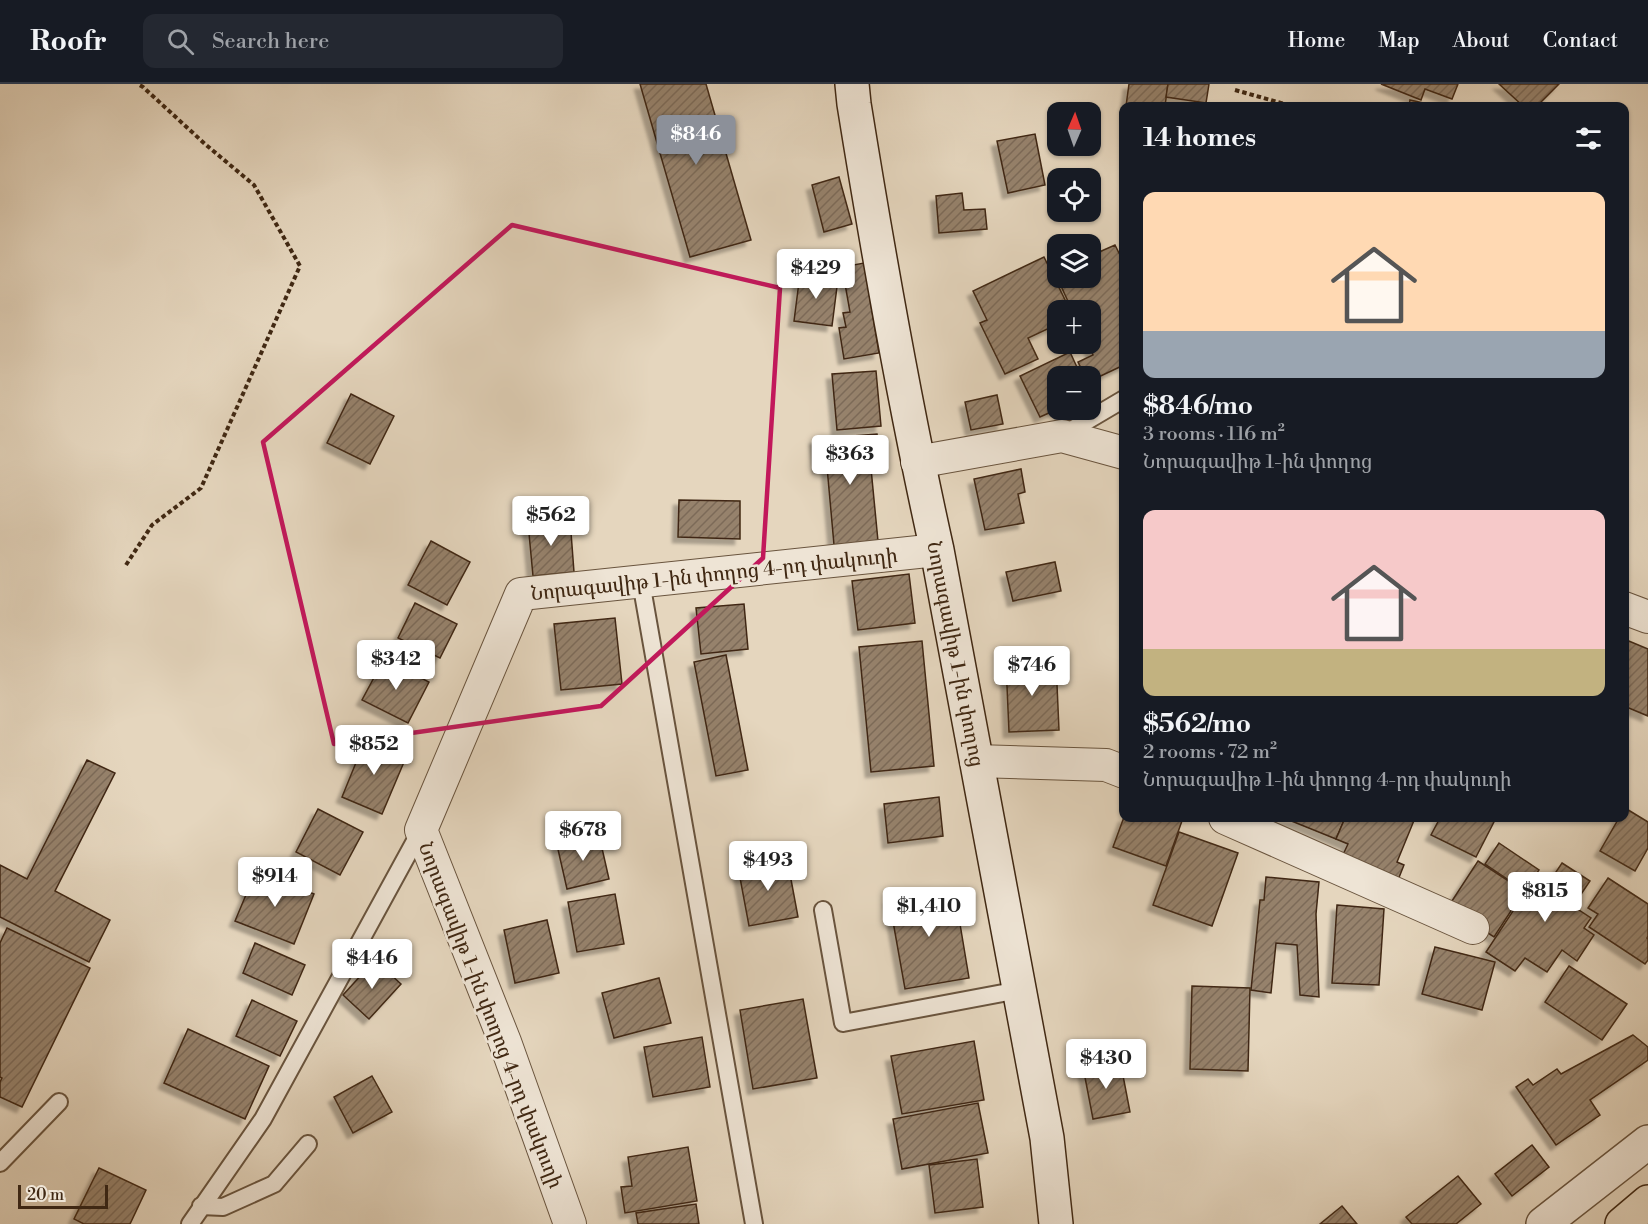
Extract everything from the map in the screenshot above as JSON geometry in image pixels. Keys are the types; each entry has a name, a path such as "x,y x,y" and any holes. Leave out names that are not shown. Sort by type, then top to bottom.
{"highway":[{"path":"1622,1224 1648,1202"}],"main road":[{"name":"Նորագավիթ 1-ին փողոց","path":"852,84 875,234 917,462 937,550 1047,1138 1056,1224"},
{"path":"1543,1224 1648,1142"}],"street":[{"path":"917,462 1062,436 1119,452"},
{"name":"Նորագավիթ 1-ին փողոց 4-րդ փակուղի","path":"570,1224 505,1042 421,830 521,594 937,550"},
{"path":"1629,610 1648,617"},
{"path":"976,761 1106,765 1119,770"},
{"path":"1234,822 1473,928"}],"lane":[{"path":"1062,436 1119,402"},
{"path":"641,582 754,1224"},
{"path":"190,1224 263,1119 421,830"},
{"path":"823,910 843,1023 1019,990"},
{"path":"0,1163 59,1102"},
{"path":"201,1206 223,1207 274,1184 308,1144"}],"path":[{"path":"126,565 152,525 201,489 300,266 254,185 138,84"},
{"path":"1235,90 1278,102"}],"highlighted area":[{"path":"512,225 780,288 763,558 601,706 334,744 263,442"}],"building":[{"path":"640,84 706,84 751,240 690,257"},
{"path":"1129,84 1168,84 1166,102 1127,102"},
{"path":"1168,84 1209,84 1206,102 1166,97"},
{"path":"1381,84 1458,84 1452,99 1425,89 1421,100"},
{"path":"1499,84 1559,84 1541,102 1519,102"},
{"path":"1035,134 1045,185 1008,193 997,141"},
{"path":"839,177 852,224 824,232 812,185"},
{"path":"962,193 964,210 985,209 987,229 939,233 936,196"},
{"path":"1115,245 1119,253 1119,367 1101,376 1101,366 1080,366 1078,362 1093,354 1101,354 1101,300 1067,300 1062,288 1101,288 1101,251"},
{"path":"1044,257 1047,263 1047,288 1059,288 1065,300 1047,300 1047,329 1028,338 1038,359 1005,374 980,323 987,320 973,291"},
{"path":"864,263 879,353 844,359 839,328 846,327 843,313 850,312 842,267"},
{"path":"800,274 838,279 832,326 794,321"},
{"path":"1066,354 1071,354 1076,366 1047,366 1047,414 1040,417 1020,376"},
{"path":"876,371 881,426 837,430 832,374"},
{"path":"351,394 394,416 370,464 327,443"},
{"path":"997,395 1003,424 971,430 965,402"},
{"path":"877,434 880,458 870,458 878,541 834,545 827,467 818,468 815,439"},
{"path":"1021,469 1025,492 1018,494 1024,523 985,530 974,479"},
{"path":"679,500 740,501 740,539 678,537"},
{"path":"570,519 574,572 533,576 528,523"},
{"path":"431,541 470,562 447,605 408,585"},
{"path":"1055,562 1061,591 1013,601 1006,572"},
{"path":"909,574 915,623 858,630 852,581"},
{"path":"415,603 457,624 440,658 398,638"},
{"path":"744,604 748,649 701,654 696,608"},
{"path":"615,618 622,684 561,690 554,624"},
{"path":"922,641 934,766 871,772 859,647"},
{"path":"1629,641 1648,649 1648,716 1629,708"},
{"path":"726,655 748,770 716,776 694,662"},
{"path":"384,659 429,682 408,723 362,700"},
{"path":"1056,662 1059,730 1009,732 1006,664"},
{"path":"366,738 407,755 382,814 342,797"},
{"path":"87,760 115,773 55,891 110,920 89,962 0,917 0,865 27,879"},
{"path":"939,797 943,836 888,843 884,804"},
{"path":"318,809 363,832 340,875 296,852"},
{"path":"1629,810 1648,822 1648,848 1635,871 1600,851 1617,822 1629,822"},
{"path":"1122,822 1182,822 1166,866 1113,847"},
{"path":"1294,822 1343,822 1336,839"},
{"path":"1343,822 1413,822 1397,862 1404,865 1396,885 1340,861 1348,844 1336,839"},
{"path":"1438,822 1494,822 1476,857 1431,835"},
{"path":"1179,832 1238,853 1212,926 1153,905"},
{"path":"599,835 609,879 567,889 557,845"},
{"path":"1499,843 1539,870 1525,891 1485,864"},
{"path":"787,858 798,917 749,926 738,867"},
{"path":"1478,861 1524,891 1494,937 1448,907"},
{"path":"1562,863 1590,881 1573,906 1591,918 1584,928 1594,935 1577,961 1562,950 1547,972 1525,958 1515,971 1486,952 1538,873 1550,881"},
{"path":"256,871 314,894 294,944 235,921"},
{"path":"1266,877 1319,882 1316,914 1319,997 1300,995 1297,945 1276,943 1271,993 1251,990 1260,900 1264,900"},
{"path":"1608,878 1648,904 1648,960 1645,964 1589,927 1598,914 1588,908"},
{"path":"954,888 969,978 905,989 889,899"},
{"path":"615,894 624,944 577,952 568,902"},
{"path":"1337,905 1384,909 1379,985 1332,983"},
{"path":"547,920 559,973 515,983 504,930"},
{"path":"7,928 90,968 22,1107 0,1097 2,1078 0,1077 0,943"},
{"path":"255,943 305,965 292,995 243,973"},
{"path":"1435,947 1495,962 1482,1010 1422,994"},
{"path":"375,960 401,984 369,1019 343,995"},
{"path":"1569,966 1627,1004 1602,1040 1545,1002"},
{"path":"659,978 671,1023 614,1038 602,993"},
{"path":"1192,986 1250,988 1248,1071 1190,1069"},
{"path":"803,999 817,1078 753,1089 740,1010"},
{"path":"252,1000 297,1021 280,1056 236,1036"},
{"path":"188,1029 269,1066 245,1119 164,1083"},
{"path":"1633,1035 1648,1047 1648,1060 1590,1100 1600,1115 1556,1145 1516,1087 1528,1079 1533,1085 1557,1069 1561,1074"},
{"path":"702,1037 710,1087 653,1097 644,1047"},
{"path":"974,1041 984,1100 902,1114 891,1056"},
{"path":"1120,1060 1130,1112 1093,1119 1083,1067"},
{"path":"372,1076 392,1112 353,1133 334,1097"},
{"path":"978,1103 988,1153 902,1169 893,1119"},
{"path":"1532,1145 1549,1167 1512,1196 1495,1174"},
{"path":"688,1147 697,1201 625,1213 621,1187 632,1186 628,1157"},
{"path":"977,1159 983,1207 935,1213 929,1165"},
{"path":"99,1168 146,1190 130,1224 84,1224 74,1219"},
{"path":"1458,1176 1481,1204 1456,1224 1412,1224 1406,1217"},
{"path":"696,1204 699,1224 638,1224 636,1213"},
{"path":"1342,1206 1357,1224 1320,1224"}]}
